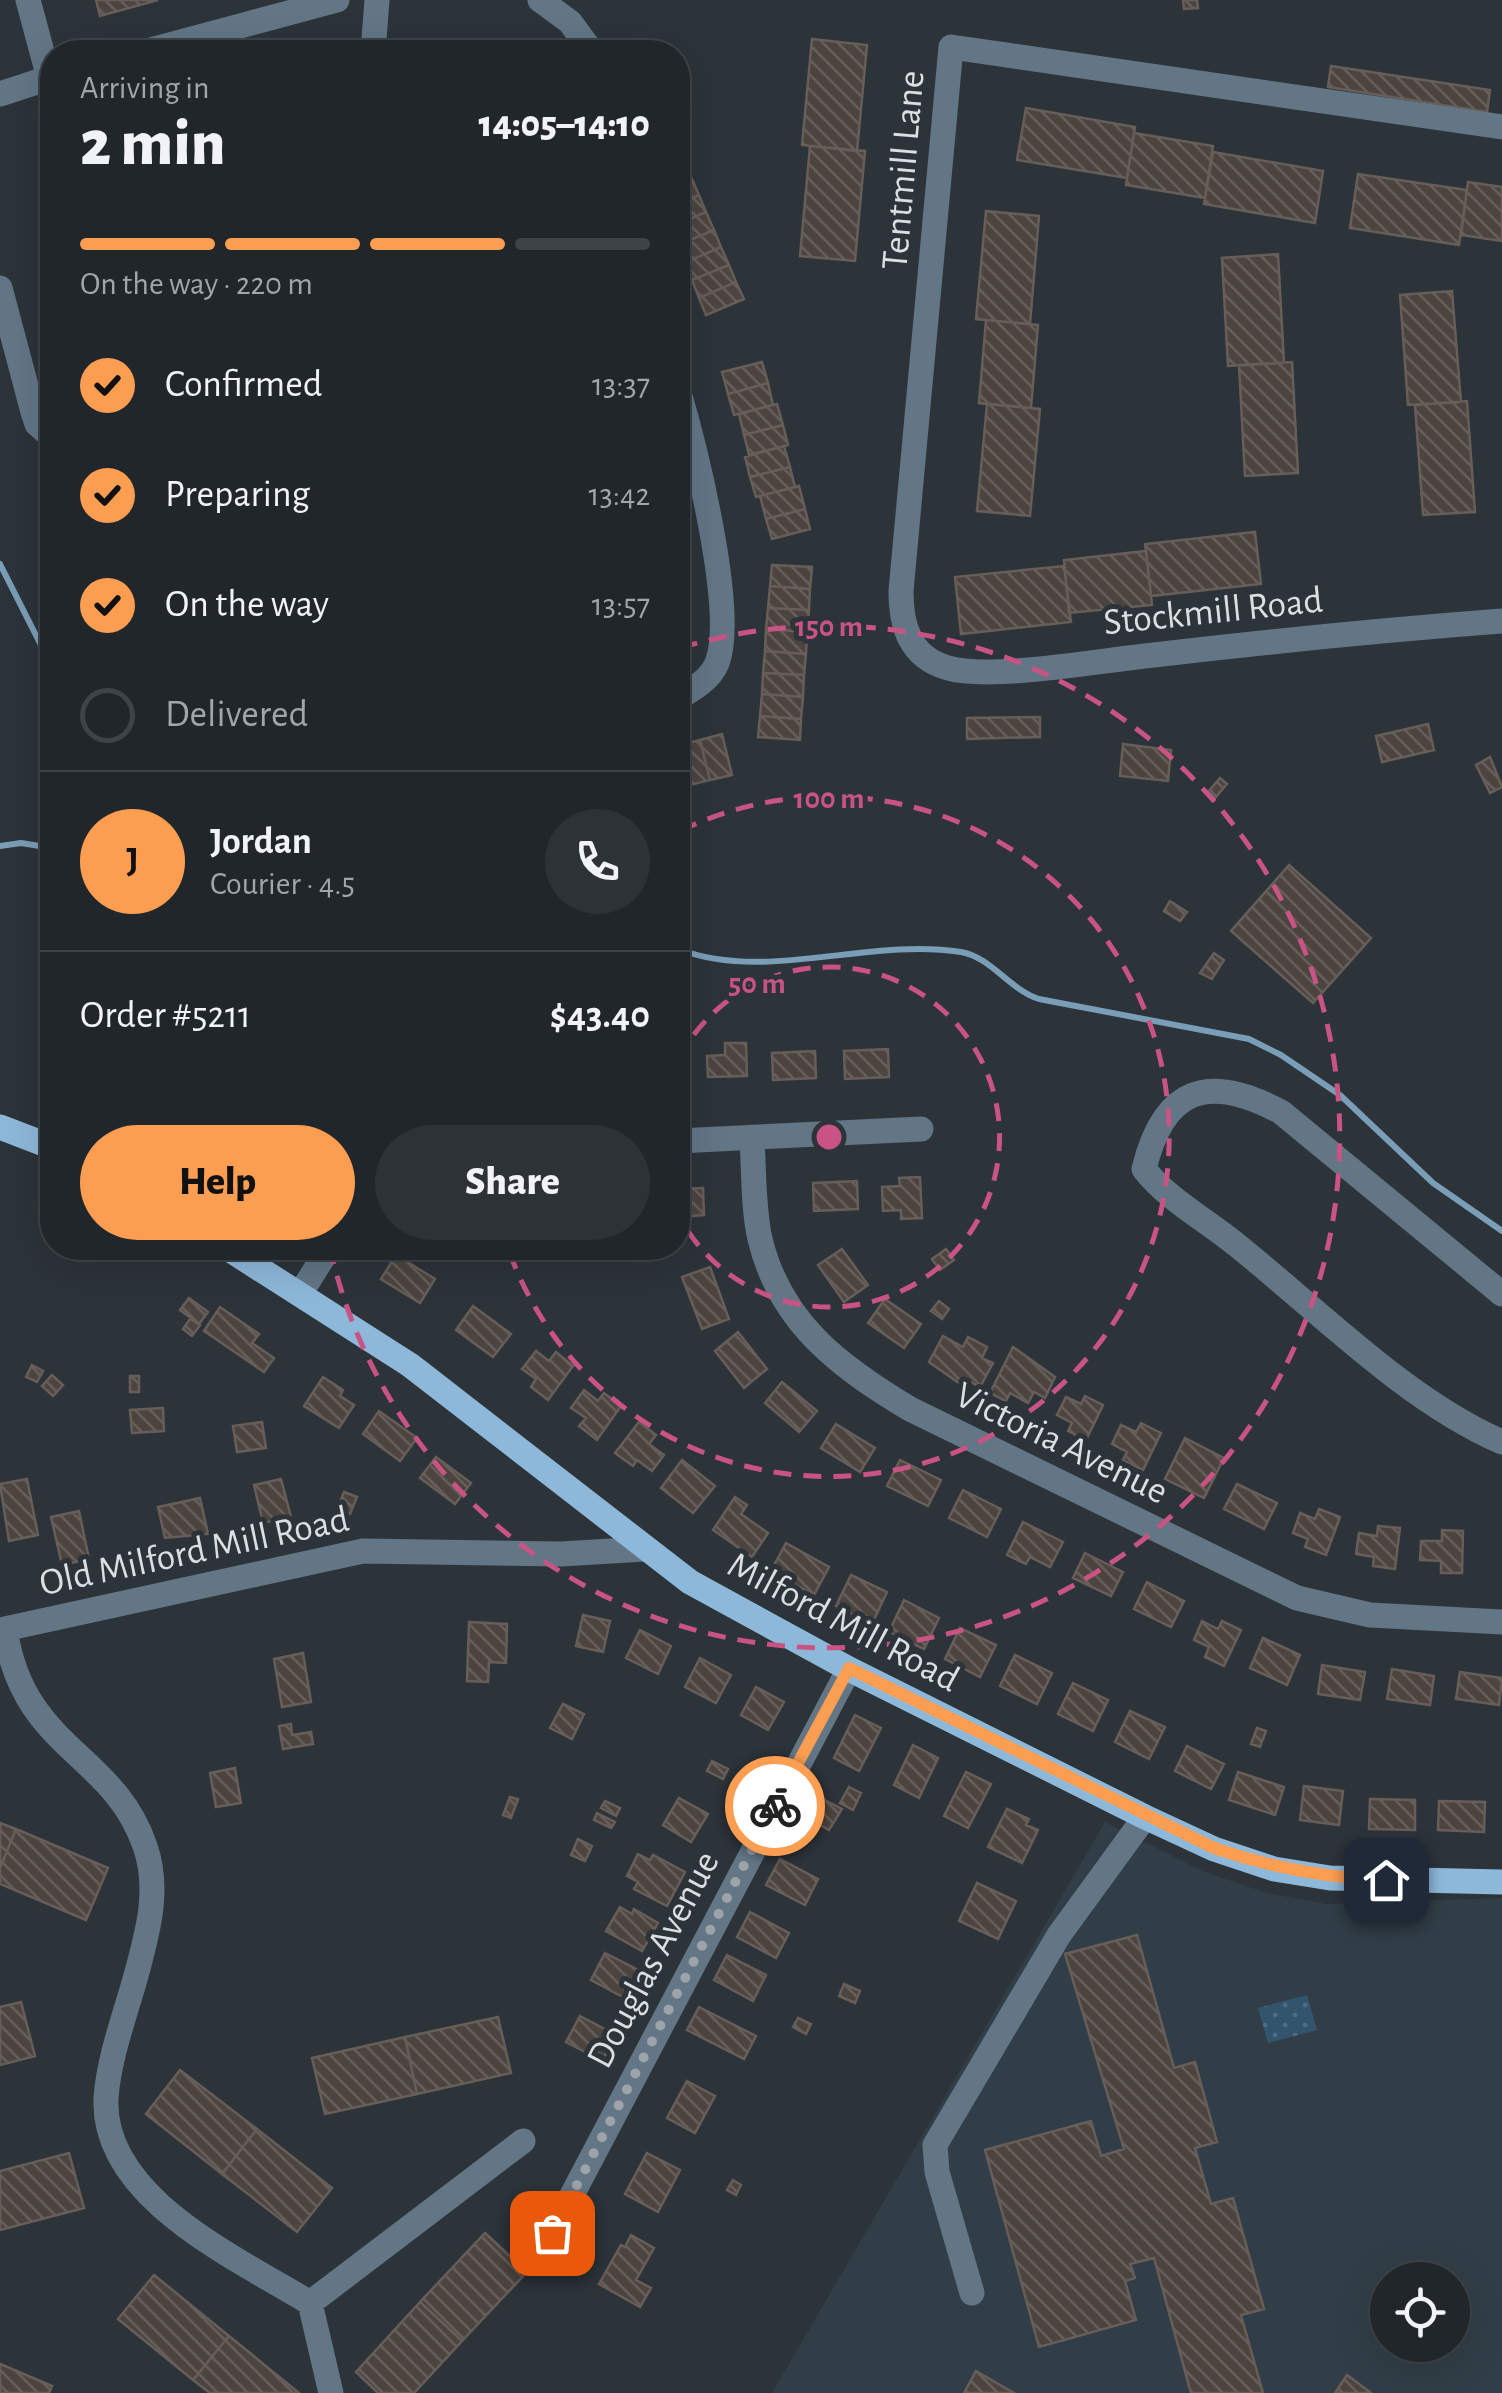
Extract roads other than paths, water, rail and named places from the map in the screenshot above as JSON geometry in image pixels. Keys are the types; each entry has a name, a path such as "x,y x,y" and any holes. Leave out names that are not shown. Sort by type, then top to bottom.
{"main road":[{"path":"0,1127 40,1142"},
{"name":"Milford Mill Road","path":"246,1260 410,1365 644,1549 736,1609 1145,1816 1214,1848 1274,1869 1330,1878 1502,1882"}],"street":[{"path":"28,0 40,41"},
{"path":"204,40 337,0"},
{"path":"374,40 377,0"},
{"path":"540,0 570,22 583,40"},
{"name":"Tentmill Lane","path":"934,662 907,637 902,623 901,590 951,47 1502,127"},
{"path":"0,94 40,81"},
{"path":"0,288 40,427"},
{"path":"690,435 718,570 720,653 706,679 690,690"},
{"name":"Stockmill Road","path":"934,662 968,670 1053,666 1326,635 1502,621"},
{"path":"1502,1294 1282,1112 1254,1097 1218,1092 1187,1096 1168,1108 1150,1144 1144,1169 1158,1186 1226,1236 1421,1397 1502,1442"},
{"path":"690,1141 921,1130"},
{"name":"Victoria Avenue","path":"752,1138 759,1236 775,1281 796,1320 858,1377 910,1409 1297,1598 1370,1615 1502,1622"},
{"path":"300,1294 321,1260"},
{"name":"Old Milford Mill Road","path":"3,1630 363,1551 561,1554 644,1549"},
{"path":"3,1630 14,1674 32,1710 126,1806 147,1852 152,1878 148,1930 106,2100 108,2125 120,2150 160,2208 310,2302 330,2393"},
{"name":"Douglas Avenue","path":"552,2233 849,1668"},
{"path":"972,2293 937,2172 935,2145 1059,1934 1145,1816"},
{"path":"310,2302 523,2141"}],"waterway":[{"path":"0,564 40,643"},
{"path":"0,846 21,843 40,846"},
{"path":"690,952 747,962 890,950 961,952 982,960 1019,989 1039,999 1249,1039 1281,1055 1340,1095 1433,1183 1502,1231"}]}
